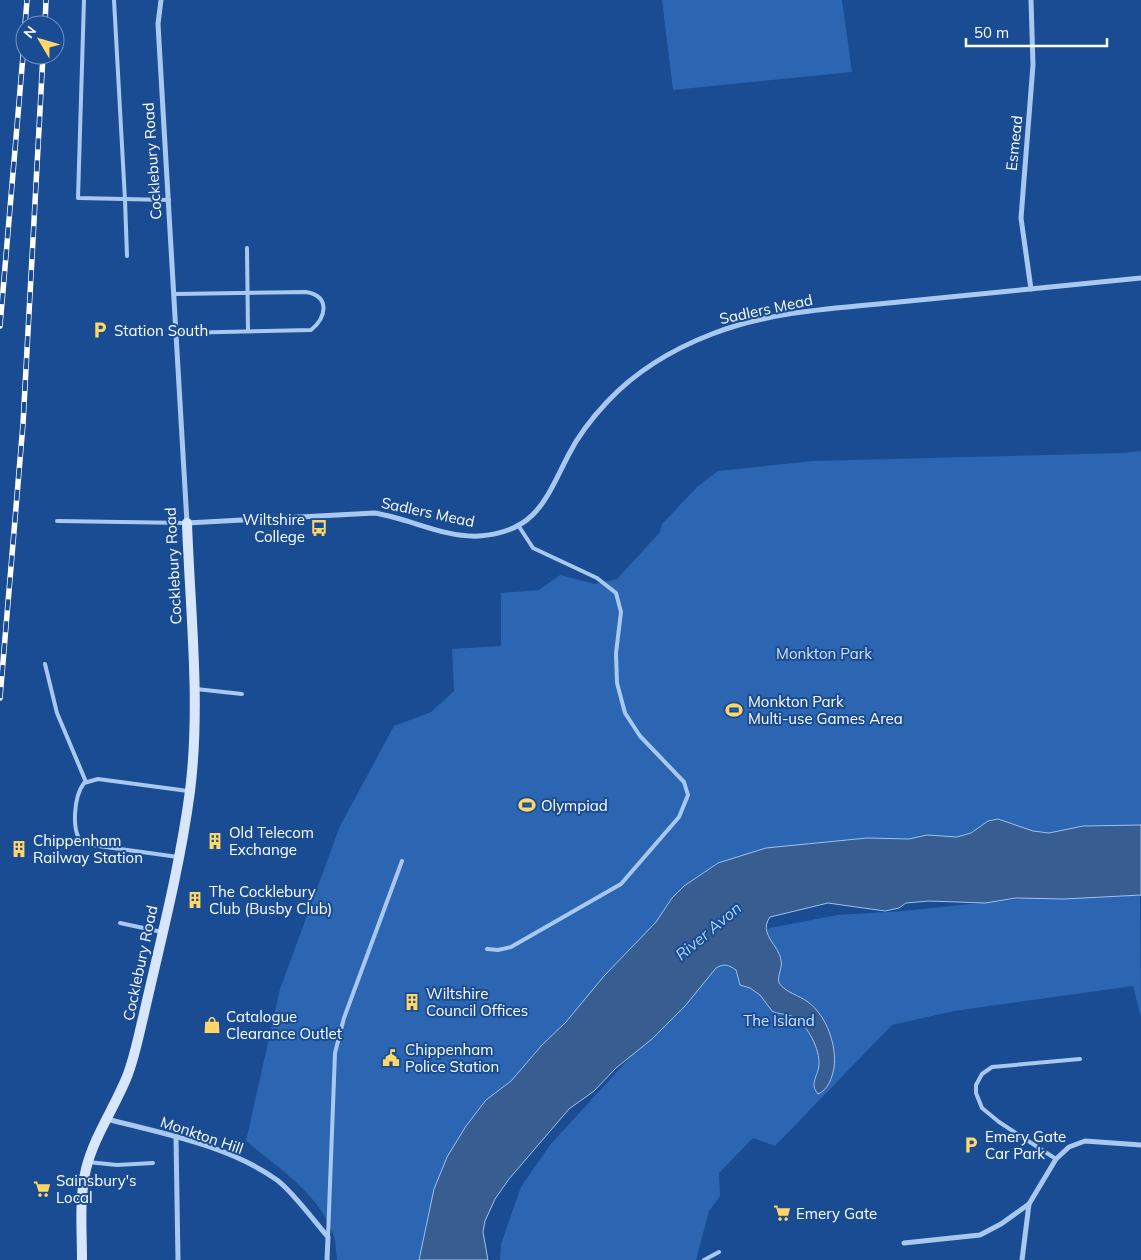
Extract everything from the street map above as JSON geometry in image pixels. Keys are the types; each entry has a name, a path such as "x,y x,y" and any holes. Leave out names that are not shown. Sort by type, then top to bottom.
{"street":[{"name":"Cocklebury Road","path":"82,1260 83,1196 88,1162 106,1119 126,1080 136,1048 178,857 190,791 194,739 194,689 178,332 158,24 161,0"},
{"name":"Esmead","path":"1031,0 1032,94 1023,174 1021,218 1031,289"},
{"name":"Sadlers Mead","path":"187,523 374,514 404,519 464,535 494,534 518,525 543,505 556,484 574,445 606,402 636,375 670,353 697,340 731,327 782,315 1141,278"},
{"name":"Monkton Hill","path":"106,1119 176,1137 231,1154 278,1181 328,1237"},
{"path":"176,1137 178,1260"},
{"path":"904,1243 980,1234 1001,1224 1029,1204 1056,1159 1069,1147 1085,1141 1141,1145"},
{"path":"1022,1260 1029,1204"},
{"path":"327,1260 328,1237"}],"lane":[{"path":"84,0 78,198 169,200"},
{"path":"114,0 126,200 126,256"},
{"path":"247,248 246,293 248,330"},
{"path":"175,294 316,294 322,299 323,307 323,315 318,324 310,330 178,332"},
{"path":"57,521 187,523"},
{"path":"487,949 498,950 511,947 621,884 679,817 688,795 684,782 640,736 625,714 617,683 616,653 621,612 616,593 597,578 533,548 518,525"},
{"path":"45,664 57,713 86,782"},
{"path":"194,689 242,694"},
{"path":"178,857 89,846 80,841 75,830 78,792 86,782 98,779 190,791"},
{"path":"328,1237 335,1053 344,1018 402,861"},
{"path":"120,923 162,932"},
{"path":"1056,1159 990,1116 978,1101 976,1085 982,1074 992,1067 1080,1058"},
{"path":"88,1162 117,1165 153,1163"},
{"path":"704,1260 720,1252"}],"green space":[{"path":"662,0 842,0 852,72 673,90"},
{"name":"Monkton Park","path":"1141,451 1141,836 758,852 425,1260 337,1260 334,1237 328,1222 319,1208 297,1183 246,1141 280,989 340,826 394,726 431,712 454,691 452,649 501,646 501,593 539,590 560,575 595,584 617,579 660,532 662,524 698,486 718,471 813,461"},
{"name":"The Island","path":"1085,892 1140,894 1141,1017 1133,986 954,1011 892,1025 775,1146 753,1138 719,1173 720,1196 709,1211 696,1260 500,1260 501,1244 521,1187 550,1145 728,950 770,928 837,915 903,911"}],"water":[{"name":"River Avon","path":"998,819 1033,831 1049,833 1083,826 1141,825 1141,895 1064,899 1016,898 985,903 929,901 906,903 899,908 885,911 828,903 770,917 766,929 781,960 779,983 785,989 815,1008 825,1023 832,1041 835,1059 834,1068 831,1080 824,1090 818,1094 814,1087 819,1065 818,1052 809,1032 804,1026 792,1016 772,1011 760,995 750,988 740,985 736,970 726,965 719,966 685,1006 652,1039 616,1068 594,1091 569,1109 509,1179 495,1199 485,1221 483,1232 488,1260 419,1260 434,1189 447,1157 466,1126 486,1100 511,1081 542,1045 566,1022 604,976 656,922 672,898 684,886 718,863 766,848 867,838 909,839 927,835 957,837 971,833 988,821"}],"railway":[{"path":"26,15 27,0"},
{"path":"45,15 46,0"},
{"path":"0,326 22,65"},
{"path":"0,698 23,424 42,65"}],"place":[{"name":"Station South","path":"100,330"},
{"name":"Wiltshire College","path":"319,528"},
{"name":"Monkton Park Multi-use Games Area","path":"734,710"},
{"name":"Olympiad","path":"527,805"},
{"name":"Old Telecom Exchange","path":"215,841"},
{"name":"Chippenham Railway Station","path":"19,849"},
{"name":"The Cocklebury Club (Busby Club)","path":"195,900"},
{"name":"Wiltshire Council Offices","path":"412,1002"},
{"name":"Catalogue Clearance Outlet","path":"212,1025"},
{"name":"Chippenham Police Station","path":"391,1058"},
{"name":"Emery Gate Car Park","path":"971,1145"},
{"name":"Sainsbury's Local","path":"42,1189"},
{"name":"Emery Gate","path":"782,1213"}]}
